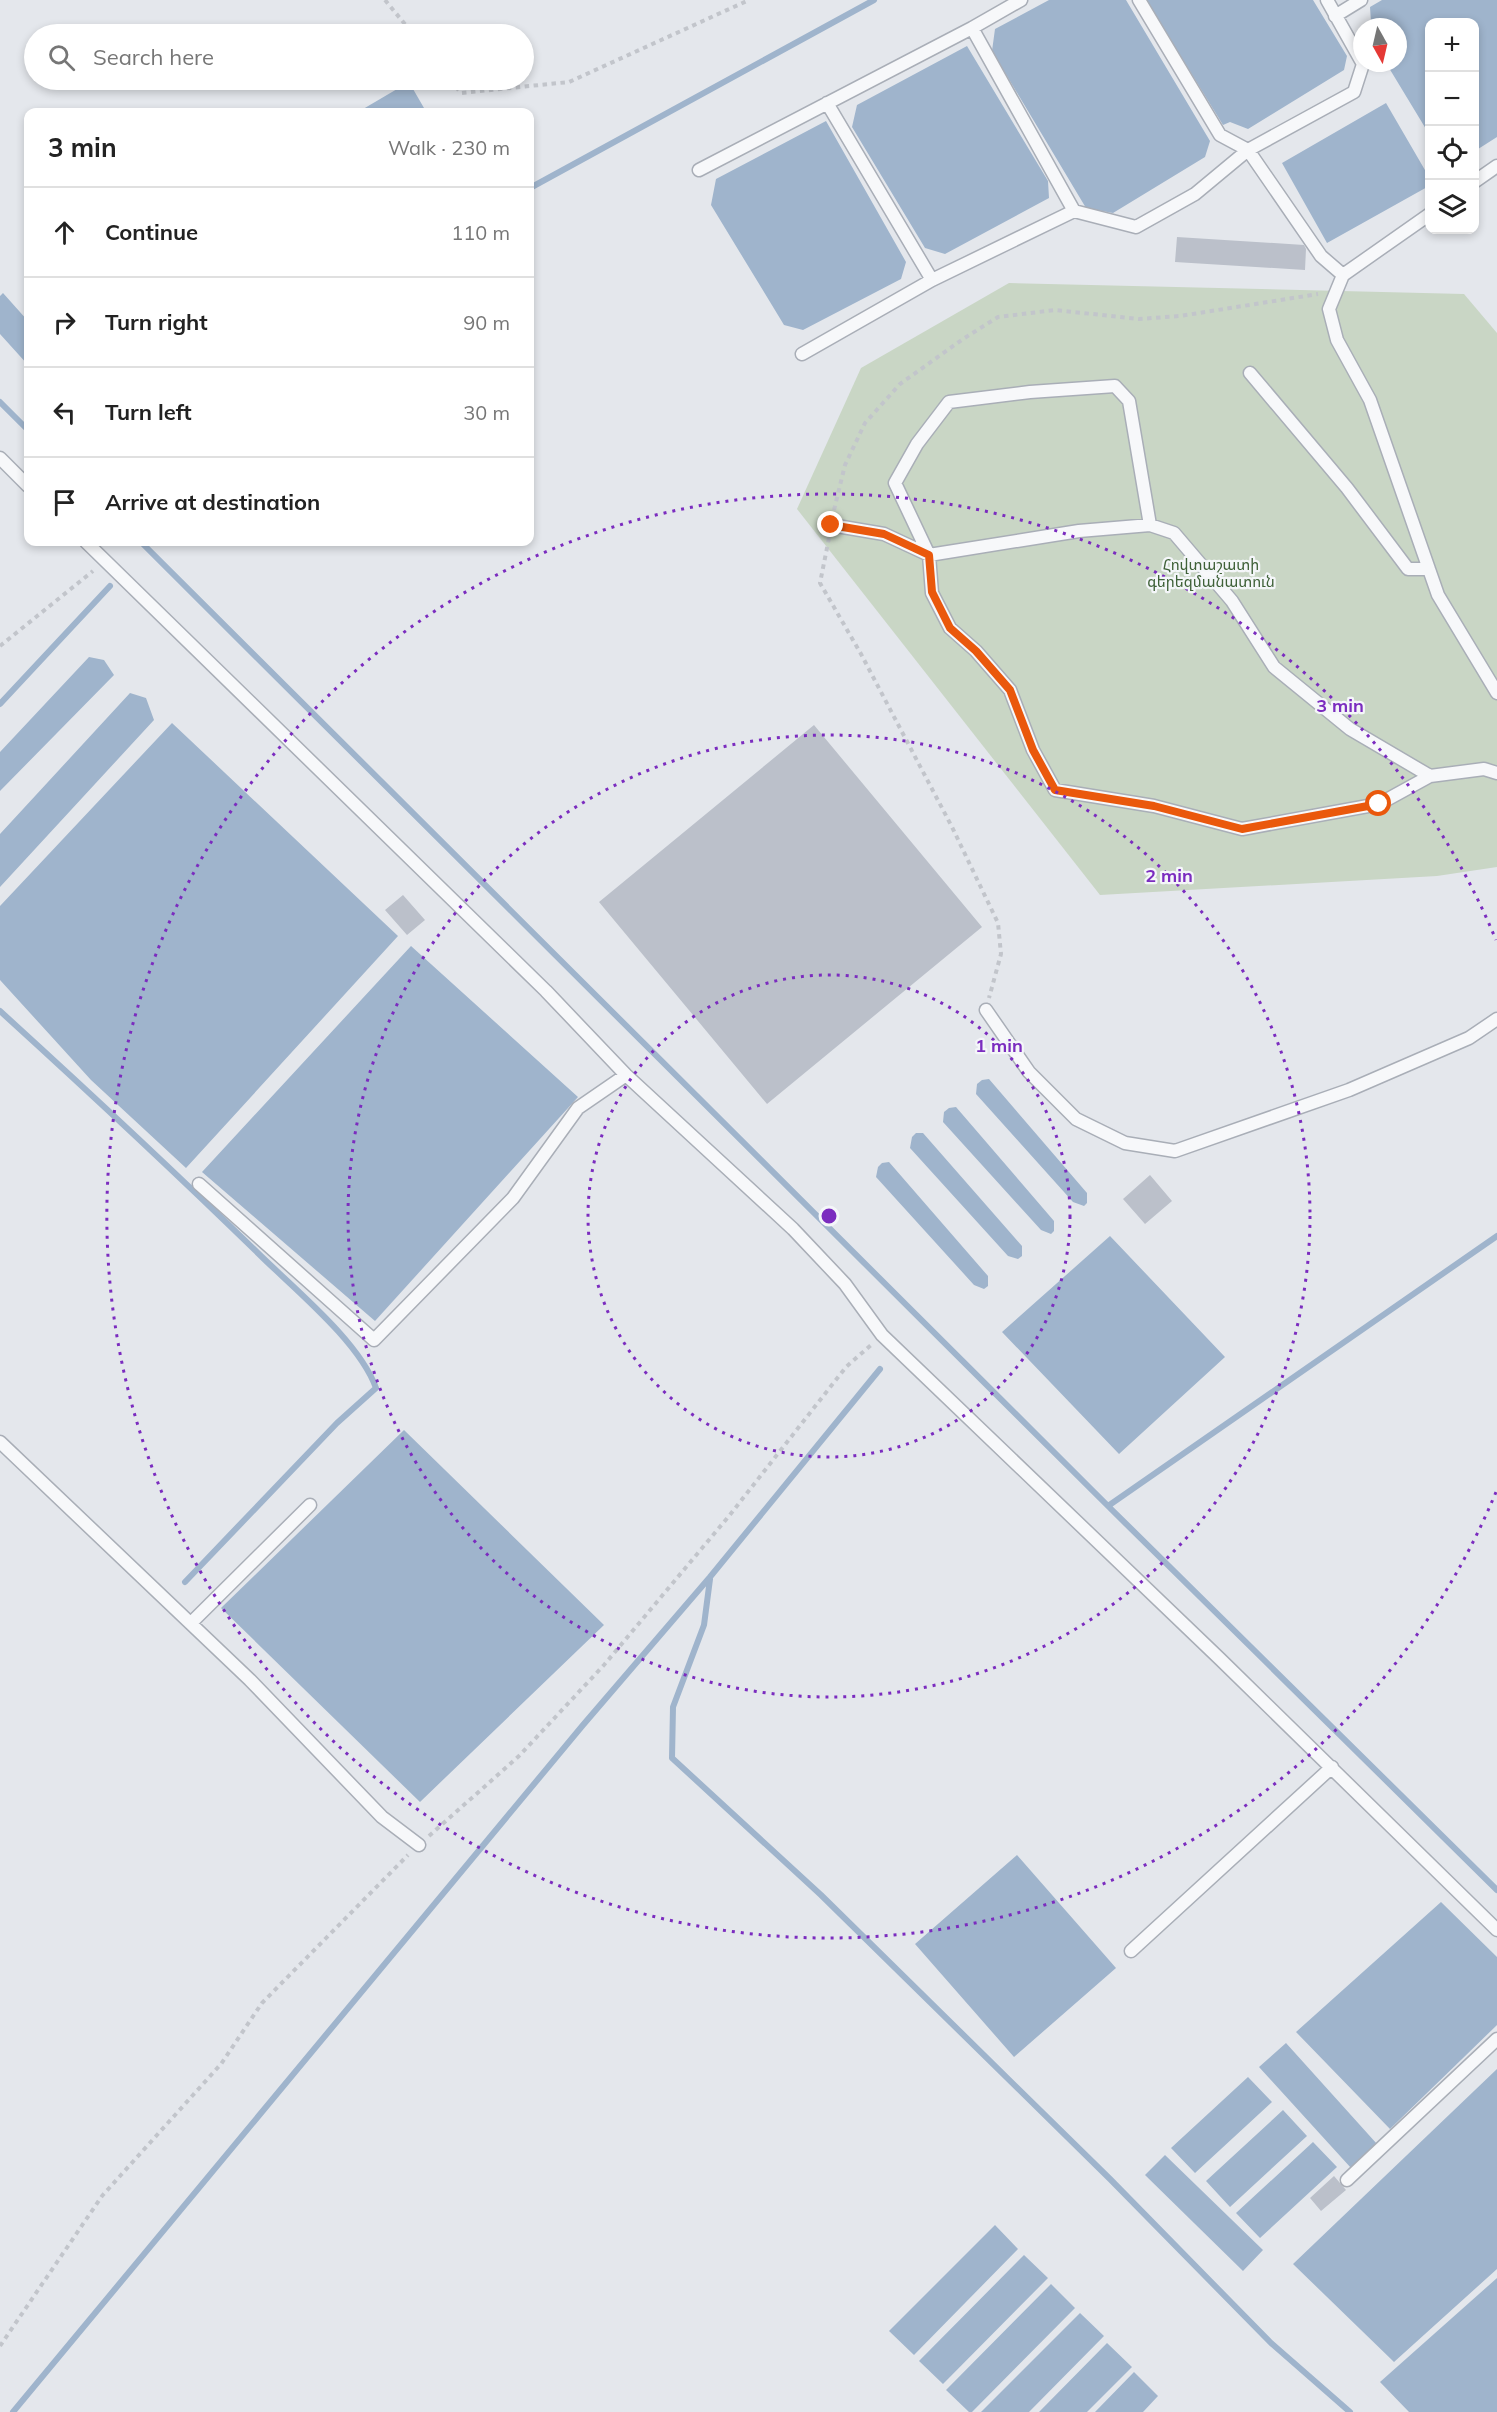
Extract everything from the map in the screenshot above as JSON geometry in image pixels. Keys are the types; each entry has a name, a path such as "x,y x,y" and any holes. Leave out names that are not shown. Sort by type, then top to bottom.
{"lane":[{"path":"699,170 972,28 1021,0"},
{"path":"1139,0 1220,135 1248,150 1321,256 1343,275"},
{"path":"802,354 932,280 1074,211 1136,227 1195,194 1248,150 1354,92 1363,64 1327,0"},
{"path":"1335,16 1361,0"},
{"path":"972,28 1074,211"},
{"path":"827,103 932,280"},
{"path":"1477,180 1497,166"},
{"path":"1425,218 1343,275 1329,309 1337,340 1370,400 1438,595 1497,693"},
{"path":"1250,374 1347,488 1408,569 1430,569"},
{"path":"1150,525 1129,400 1115,386 1030,392 949,402 917,444 896,483 929,555 932,592 950,628 976,651 1010,690 1033,750 1055,790 1154,806 1242,829 1379,804 1430,776 1484,769 1497,773"},
{"path":"0,458 24,482"},
{"path":"831,525 884,534 929,555 1079,531 1150,525 1174,533 1232,601 1275,667 1350,729 1430,776"},
{"path":"90,546 546,991 626,1075 793,1229 845,1284 882,1335 1332,1767 1497,1929"},
{"path":"986,1010 1029,1072 1076,1119 1125,1143 1175,1151 1348,1090 1469,1038 1497,1019"},
{"path":"200,1184 374,1340 513,1198 578,1108 626,1075"},
{"path":"0,1442 250,1680 382,1817 419,1845"},
{"path":"191,1623 310,1504"},
{"path":"1131,1951 1332,1767"},
{"path":"1347,2180 1497,2039"}],"path":[{"path":"385,0 405,24"},
{"path":"534,86 569,82 749,0"},
{"path":"458,90 461,93 490,90"},
{"path":"0,646 105,561"},
{"path":"0,2346 102,2196 221,2064 262,2003 319,1943 419,1845 519,1756 604,1665 729,1516 846,1367 882,1335"}],"green space":[{"name":"Հովտաշատի գերեզմանատուն","path":"1009,283 1464,294 1497,333 1497,867 1437,876 1100,895 797,509 861,368"}],"water":[{"path":"1049,0 1126,0 1210,141 1205,157 1113,213 1086,208 992,51 995,29"},
{"path":"1146,0 1313,0 1347,56 1344,70 1248,129 1230,122 1223,125"},
{"path":"1382,0 1497,0 1497,137 1479,148 1479,18 1425,18 1425,127 1391,72 1407,72 1407,18 1371,18 1370,7"},
{"path":"967,46 1048,181 1049,198 945,254 925,248 852,127 857,105"},
{"path":"395,90 414,90 424,108 365,108"},
{"path":"1386,103 1425,170 1425,188 1327,243 1282,163"},
{"path":"826,121 906,262 901,279 803,330 784,325 711,205 716,179"},
{"path":"3,293 24,317 24,361 0,334 0,296"},
{"path":"89,657 104,660 114,675 0,791 0,752"},
{"path":"130,693 146,698 154,720 0,887 0,834"},
{"path":"172,723 398,936 186,1168 91,1080 0,980 0,906"},
{"path":"411,946 578,1097 375,1321 202,1172"},
{"path":"989,1079 1087,1193 1087,1203 1084,1206 1073,1202 976,1094 977,1084"},
{"path":"956,1107 1054,1221 1054,1231 1051,1234 1041,1230 943,1122 944,1112"},
{"path":"916,1133 923,1133 1022,1246 1022,1256 1018,1259 1008,1256 910,1148 912,1137"},
{"path":"889,1162 988,1276 988,1286 984,1289 974,1285 876,1177 878,1167 882,1163"},
{"path":"1110,1236 1225,1357 1119,1454 1002,1332"},
{"path":"404,1430 604,1625 420,1802 221,1608"},
{"path":"1017,1855 1116,1968 1014,2057 915,1944"},
{"path":"1441,1902 1497,1957 1497,2025 1390,2129 1296,2032"},
{"path":"1286,2043 1377,2144 1351,2168 1259,2067"},
{"path":"1497,2069 1497,2269 1394,2362 1293,2264"},
{"path":"1248,2077 1272,2102 1195,2173 1171,2148"},
{"path":"1283,2110 1307,2136 1230,2207 1206,2181"},
{"path":"1313,2142 1337,2167 1260,2238 1236,2213"},
{"path":"1165,2155 1263,2250 1243,2271 1145,2175"},
{"path":"995,2225 1018,2249 914,2355 889,2331"},
{"path":"1024,2255 1048,2278 943,2384 919,2361"},
{"path":"1497,2278 1497,2412 1409,2412 1380,2382"},
{"path":"1051,2284 1075,2308 972,2412 969,2412 946,2390"},
{"path":"1080,2313 1104,2336 1029,2412 981,2412"},
{"path":"1107,2343 1132,2367 1087,2412 1039,2412"},
{"path":"1134,2372 1158,2396 1143,2412 1095,2412"}],"building":[{"path":"1177,237 1304,245 1306,249 1305,270 1175,262"},
{"path":"814,725 982,927 767,1104 599,902"},
{"path":"403,895 425,920 407,935 385,910"},
{"path":"1150,1175 1172,1201 1145,1224 1123,1199"},
{"path":"1334,2176 1346,2190 1321,2211 1310,2198"}],"waterway":[{"path":"534,186 874,0"},
{"path":"0,402 24,426"},
{"path":"145,546 1108,1506 1497,1890"},
{"path":"0,704 110,586"},
{"path":"0,1011 327,1319 357,1353 376,1388 337,1423 185,1582"},
{"path":"1108,1506 1497,1236"},
{"path":"13,2412 583,1725 710,1577 880,1369"},
{"path":"710,1579 704,1625 673,1707 672,1758 821,1895 1110,2179 1271,2343 1350,2412"}],"route":[{"path":"831,525 884,534 929,555 932,592 950,628 976,651 1010,690 1033,750 1055,790 1154,806 1242,829 1379,804"}]}
